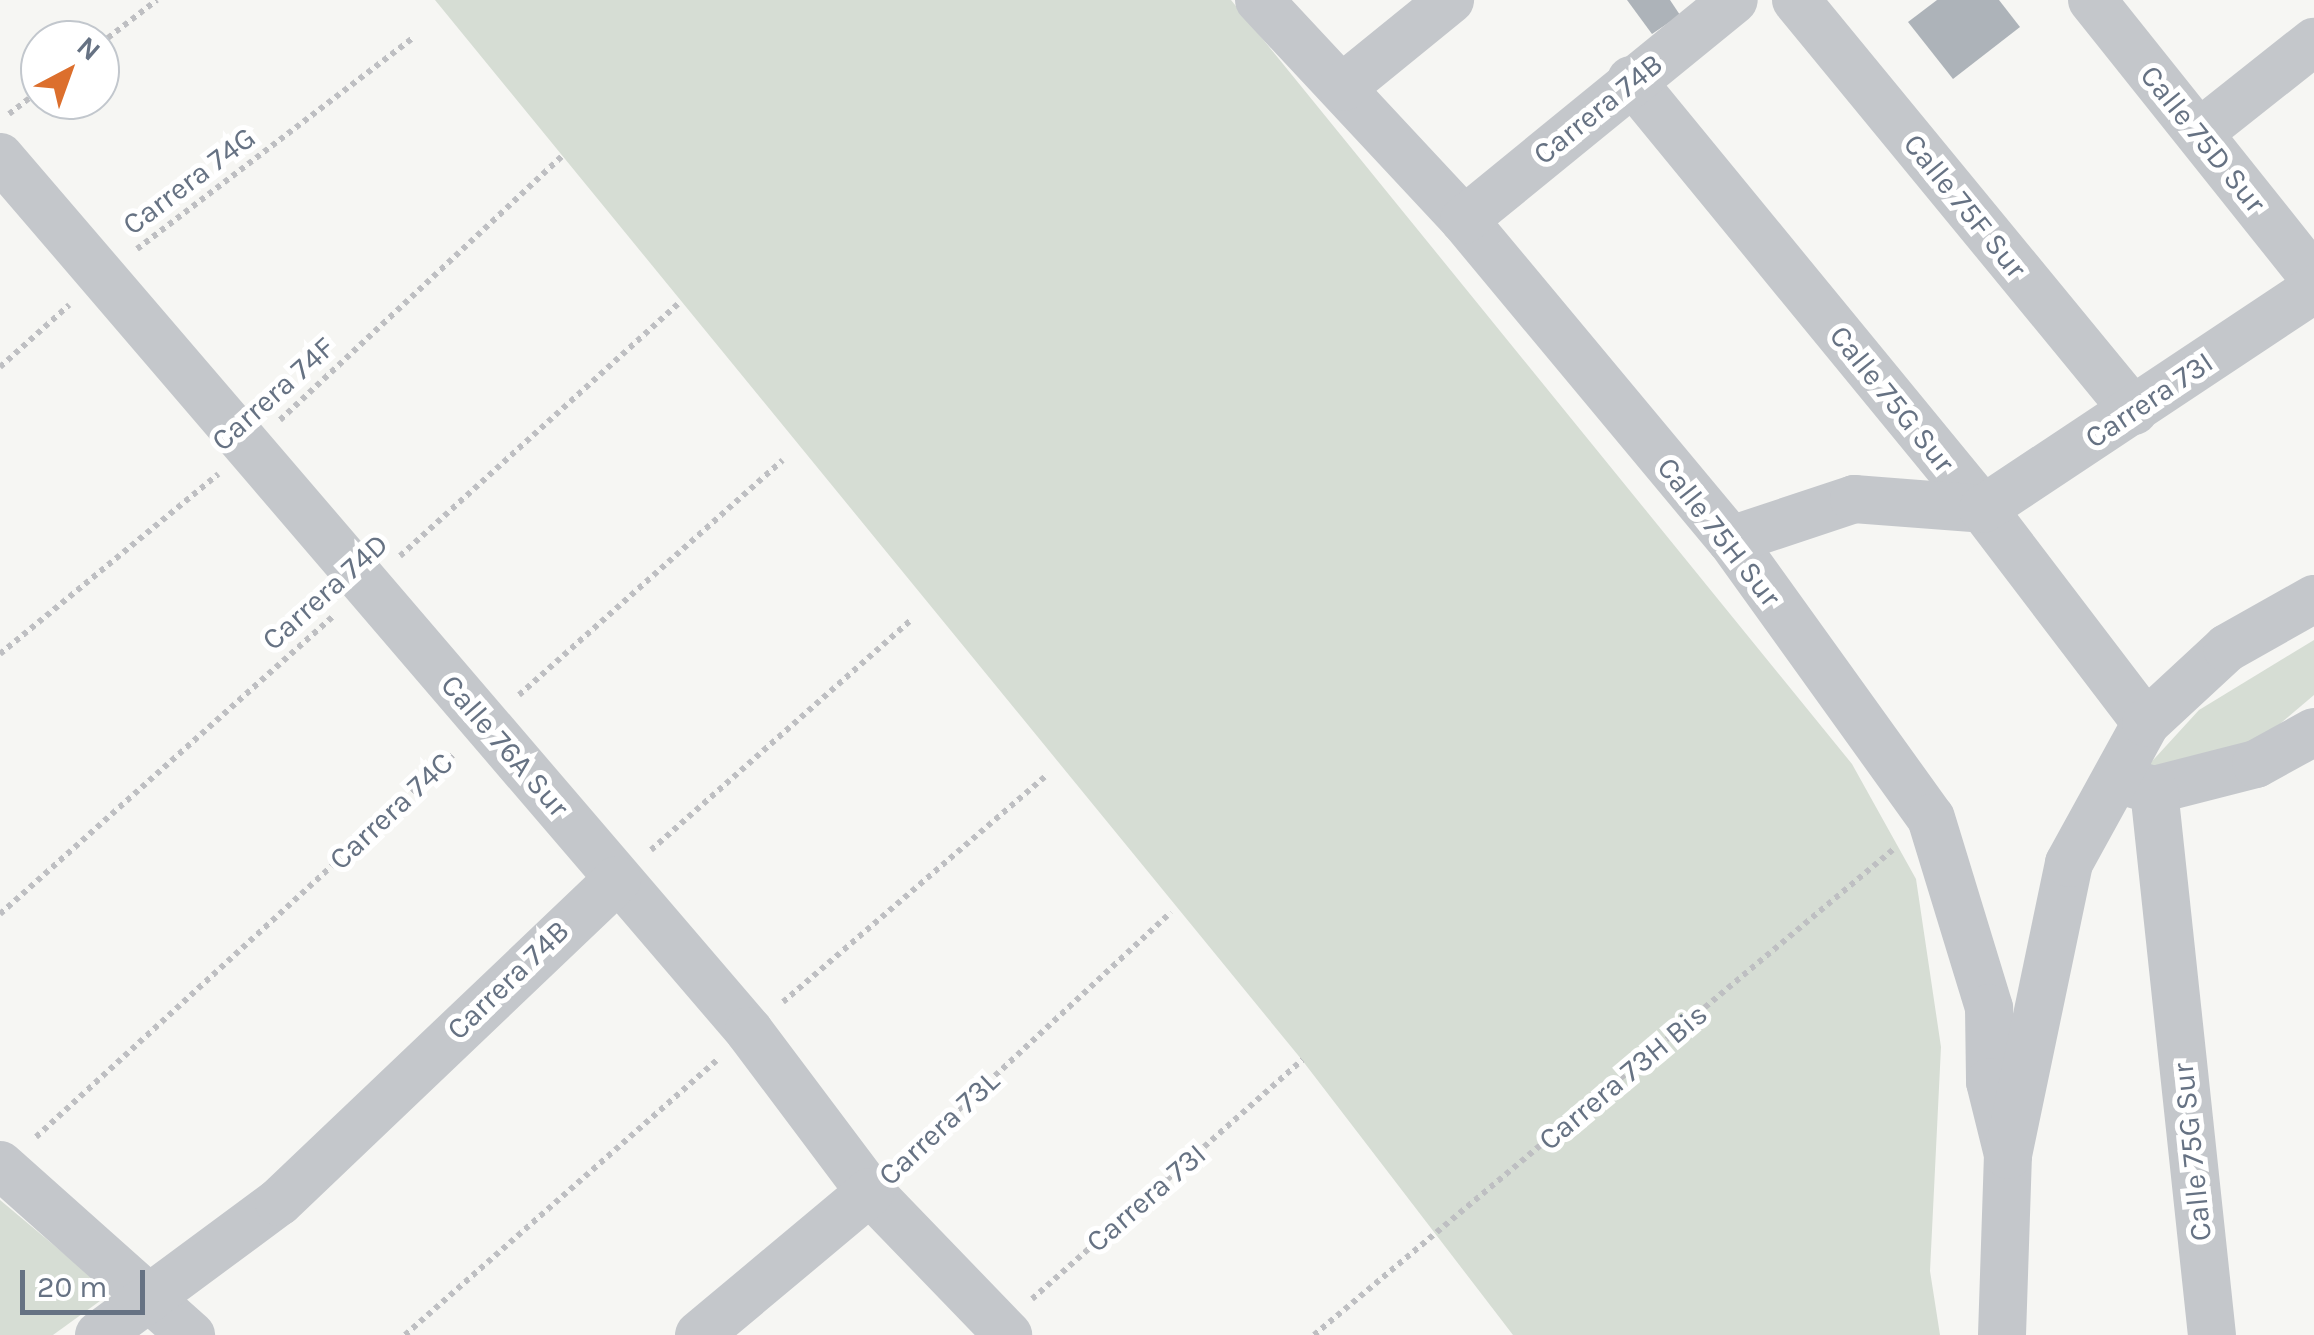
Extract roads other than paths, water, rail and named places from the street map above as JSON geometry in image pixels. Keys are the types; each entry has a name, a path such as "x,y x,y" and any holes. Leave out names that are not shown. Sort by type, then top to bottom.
{"street":[{"name":"Calle 75H Sur","path":"1259,0 1464,220 1732,540 1931,818 1989,1008 1990,1082 2008,1155"},
{"path":"1343,87 1450,0"},
{"name":"Carrera 74B","path":"1464,220 1631,80 1734,0"},
{"name":"Calle 75F Sur","path":"1796,0 2134,411"},
{"name":"Calle 75D Sur","path":"2092,0 2314,278"},
{"path":"2198,133 2314,42"},
{"name":"Calle 75G Sur","path":"1631,80 1983,509 2146,723"},
{"name":"Calle 76A Sur","path":"0,158 103,274 365,588 488,722 749,1031 870,1192 1000,1332"},
{"name":"Carrera 73I","path":"1983,509 2314,289"},
{"path":"1732,540 1854,499 1983,509"},
{"path":"2001,1312 2008,1155 2069,863 2134,784 2146,723 2226,648 2314,598"},
{"path":"2134,784 2256,764 2314,732"},
{"name":"Calle 75G Sur","path":"2134,784 2212,1335"},
{"name":"Carrera 74B","path":"99,1335 279,1202 618,880"},
{"path":"1,1166 190,1335"},
{"name":"Carrera 73L","path":"699,1335 870,1192"}]}
